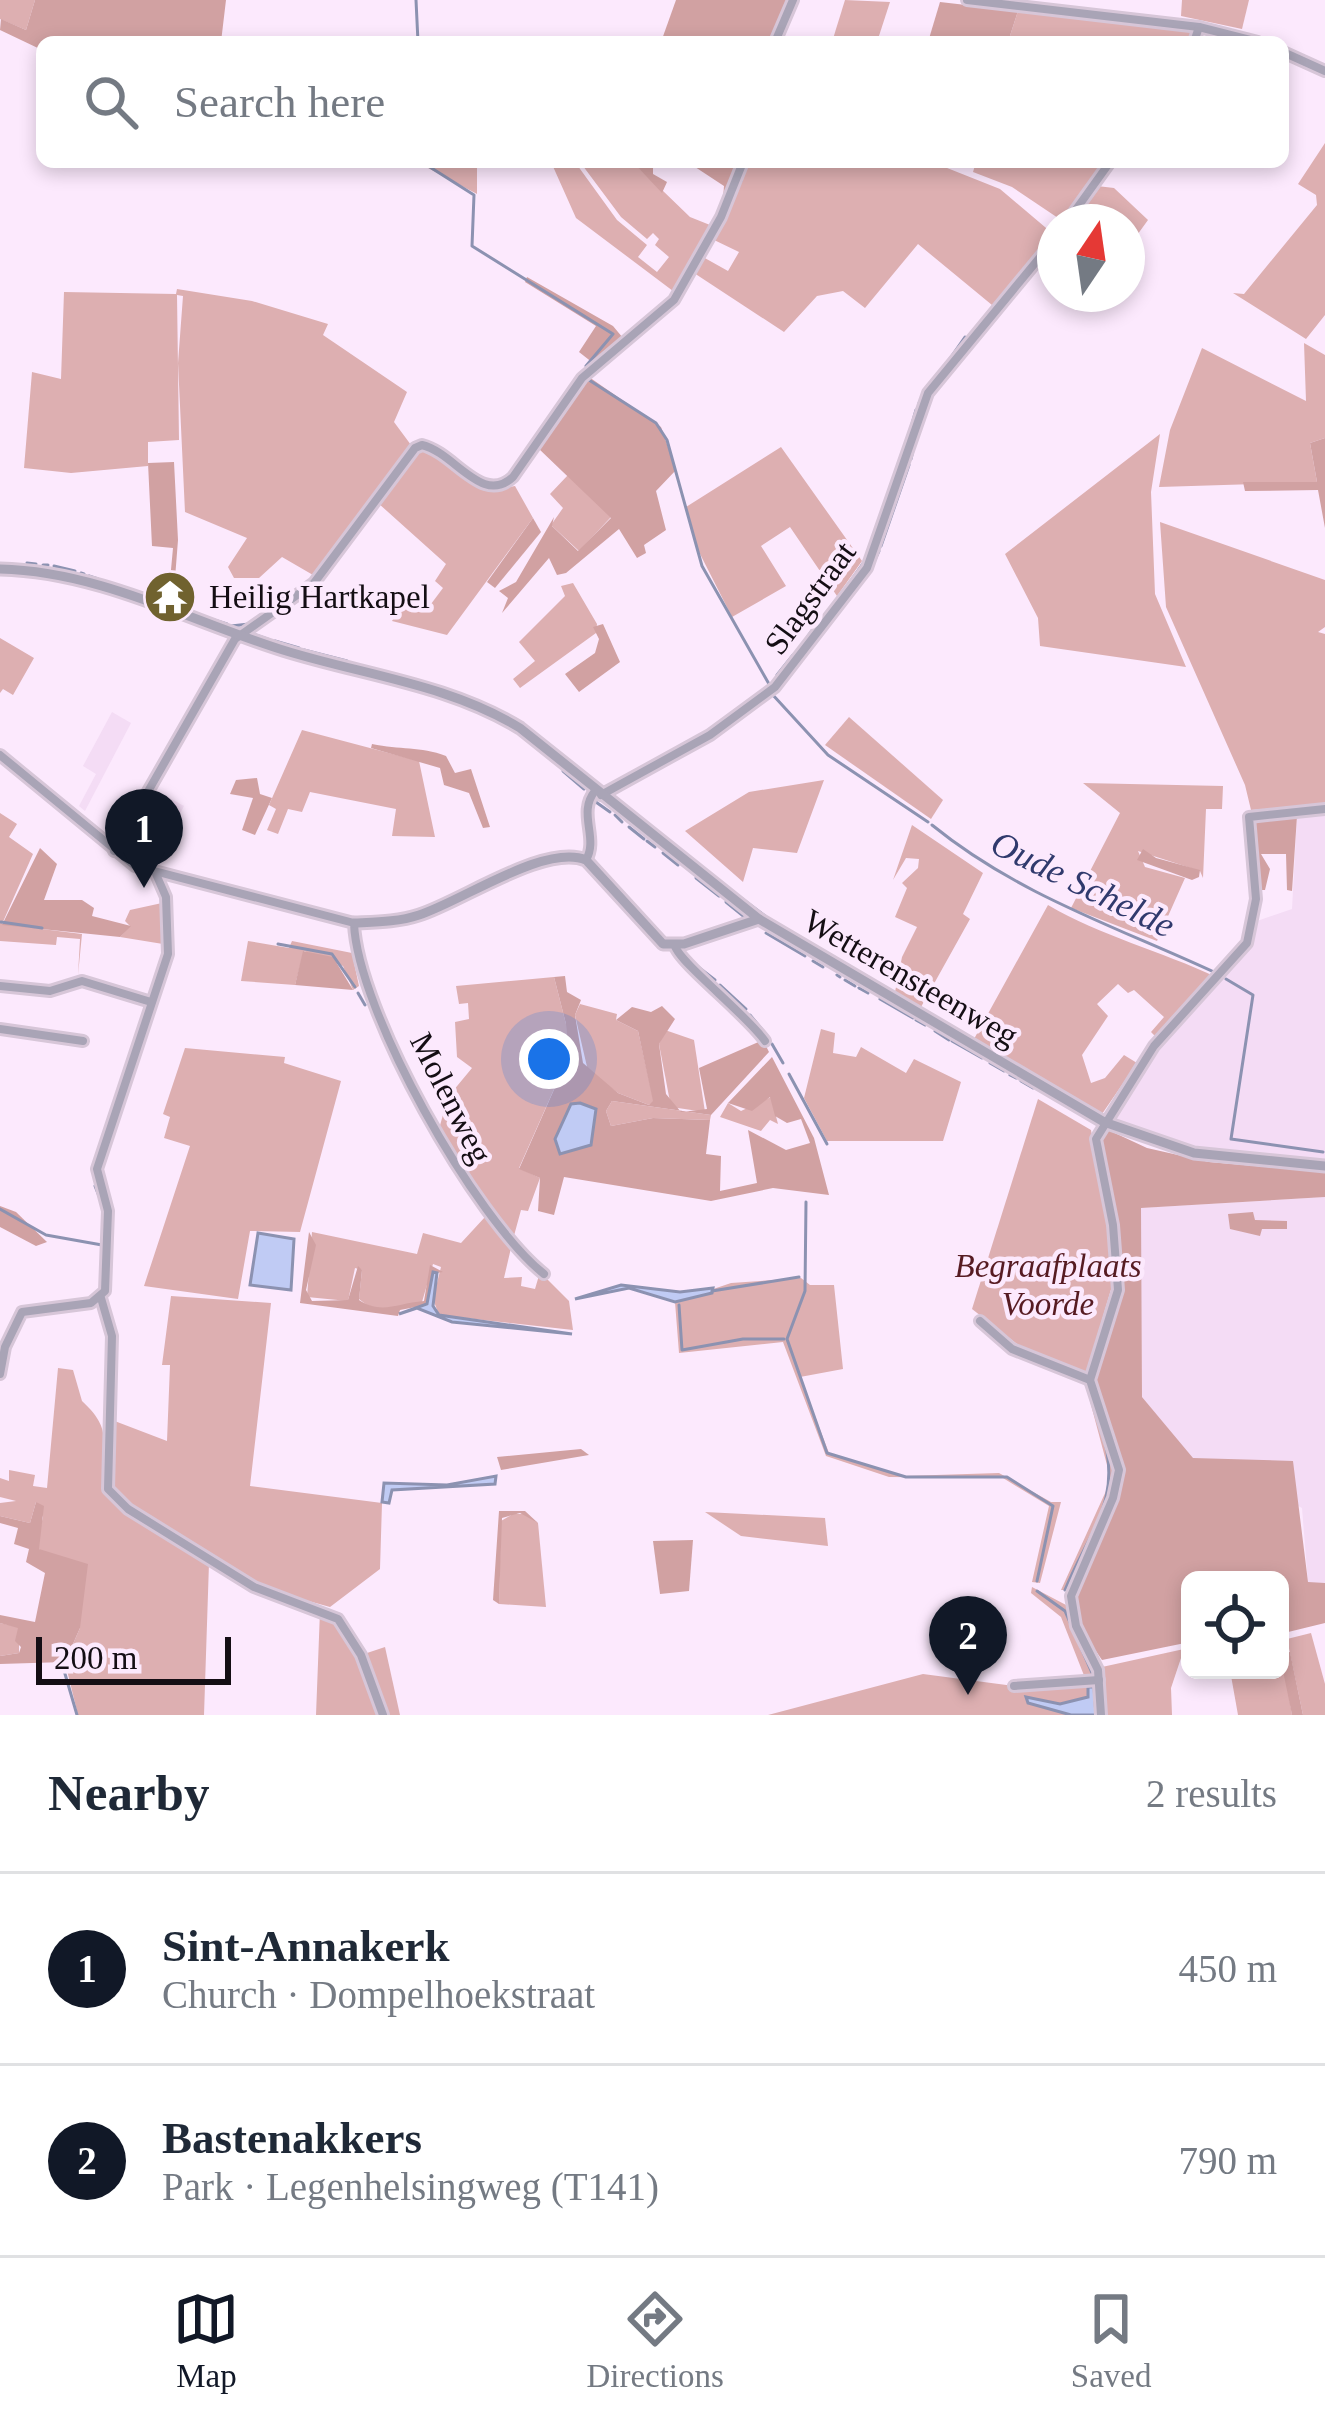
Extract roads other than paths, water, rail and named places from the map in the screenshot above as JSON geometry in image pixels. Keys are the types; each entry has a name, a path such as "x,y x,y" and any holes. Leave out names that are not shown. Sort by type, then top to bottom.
{"street":[{"path":"778,36 794,0"},
{"path":"967,0 1199,27 1234,36"},
{"path":"1197,36 1199,27"},
{"path":"1289,55 1325,71"},
{"path":"114,851 241,636 314,583 415,448 422,445 440,452 485,487 506,484 582,378 674,300 721,217 741,168"},
{"path":"1080,204 1105,168"},
{"name":"Slagstraat","path":"598,794 710,735 775,687 867,568 928,393 1037,260"},
{"path":"0,569 72,577 241,636 487,710 520,728 759,920"},
{"path":"0,755 114,851 155,873 354,923 413,917 538,863 569,856 586,860 652,937 675,946 679,957 723,992 765,1041"},
{"path":"586,860 591,849 587,802 598,794"},
{"path":"1101,1715 1099,1680 1076,1626 1071,1597 1113,1498 1119,1470 1090,1380 1118,1290 1113,1225 1095,1147 1104,1122 1154,1046 1247,943 1256,899 1249,817 1325,809"},
{"path":"155,873 166,897 168,954 98,1165 108,1211 101,1298 107,1304 112,1336 108,1490 128,1509 254,1587 338,1619 362,1655 383,1715"},
{"path":"166,897 174,876"},
{"name":"Wetterensteenweg","path":"675,946 759,920 1104,1122 1194,1153 1325,1166"},
{"name":"Molenweg","path":"354,923 360,973 419,1099 490,1219 544,1274"},
{"path":"0,986 41,992 82,981 151,1003"},
{"path":"0,1029 83,1041"},
{"path":"0,1374 5,1347 22,1312 101,1298"},
{"path":"980,1321 1012,1349 1090,1380"},
{"path":"1014,1686 1099,1680"}],"water":[{"path":"571,1104 596,1109 591,1145 560,1154 555,1139"},
{"path":"258,1233 294,1239 291,1290 250,1285"},
{"path":"433,1272 437,1273 433,1306 439,1315 572,1334 452,1322 417,1308 399,1314 427,1304"},
{"path":"621,1285 680,1292 713,1288 712,1293 675,1302 629,1288 575,1299"},
{"path":"496,1476 495,1484 392,1490 389,1503 382,1502 384,1483 447,1485"},
{"path":"1088,1687 1094,1687 1096,1715 1071,1715 1028,1703 1026,1697 1060,1704 1088,1697"}],"waterway":[{"name":"Oude Schelde","path":"416,0 418,36"},
{"name":"Oude Schelde","path":"431,168 474,195 472,246 613,334 586,366"},
{"path":"743,174 745,168"},
{"path":"730,204 741,181"},
{"path":"919,403 965,337"},
{"name":"Oude Schelde","path":"589,380 656,423 667,440 702,566 769,684"},
{"path":"904,452 916,410"},
{"path":"911,459 916,438"},
{"path":"881,546 909,465"},
{"path":"870,570 879,551"},
{"path":"847,586 864,562"},
{"path":"27,563 36,564"},
{"path":"43,565 48,565"},
{"path":"54,566 75,571"},
{"path":"89,576 98,579"},
{"path":"104,581 118,586"},
{"path":"126,589 133,591"},
{"path":"214,620 227,624"},
{"path":"231,626 249,624"},
{"path":"808,636 815,626"},
{"path":"253,634 270,640"},
{"path":"275,641 299,648"},
{"path":"304,650 347,661"},
{"path":"777,675 793,655"},
{"name":"Oude Schelde","path":"772,694 828,755 928,822"},
{"path":"563,771 584,789"},
{"path":"593,800 610,812"},
{"path":"615,815 622,822"},
{"path":"932,825 1034,890 1216,973"},
{"path":"629,827 644,839"},
{"path":"647,841 655,847"},
{"path":"663,853 678,865"},
{"path":"696,878 719,896"},
{"path":"721,883 765,916"},
{"path":"726,902 747,919"},
{"path":"1,922 42,928"},
{"path":"766,933 805,956"},
{"path":"278,944 332,954 355,987"},
{"path":"813,961 823,967"},
{"path":"693,963 715,980"},
{"name":"Oude Schelde","path":"1226,979 1253,995 1231,1139 1323,1152"},
{"path":"845,980 855,986"},
{"path":"720,985 746,1009"},
{"path":"859,988 868,993"},
{"path":"893,992 930,1014"},
{"path":"358,993 365,1005"},
{"path":"880,999 913,1018"},
{"path":"750,1015 769,1038"},
{"path":"916,1020 925,1025"},
{"path":"935,1031 949,1040"},
{"path":"952,1041 982,1058"},
{"path":"772,1044 783,1063"},
{"path":"990,1063 1004,1071"},
{"path":"789,1074 827,1144"},
{"path":"1010,1075 1016,1078"},
{"path":"1021,1081 1033,1088"},
{"path":"95,1186 101,1201"},
{"path":"806,1202 805,1291 787,1339 827,1453 906,1477 1007,1477 1053,1506 1037,1581"},
{"path":"0,1209 46,1235 102,1245"},
{"path":"103,1237 104,1210"},
{"path":"712,1291 799,1277"},
{"path":"679,1305 682,1350 743,1339 784,1339"},
{"path":"1065,1590 1107,1495 1108,1454 1102,1430"},
{"path":"1037,1591 1065,1611 1092,1673"},
{"path":"63,1667 77,1715"}],"place":[{"name":"Heilig Hartkapel","path":"170,597"},
{"name":"Sint-Annakerk","path":"144,888"},
{"name":"Bastenakkers","path":"968,1695"}],"park label":[{"name":"Begraafplaats Voorde","path":"1048,1285"}]}
